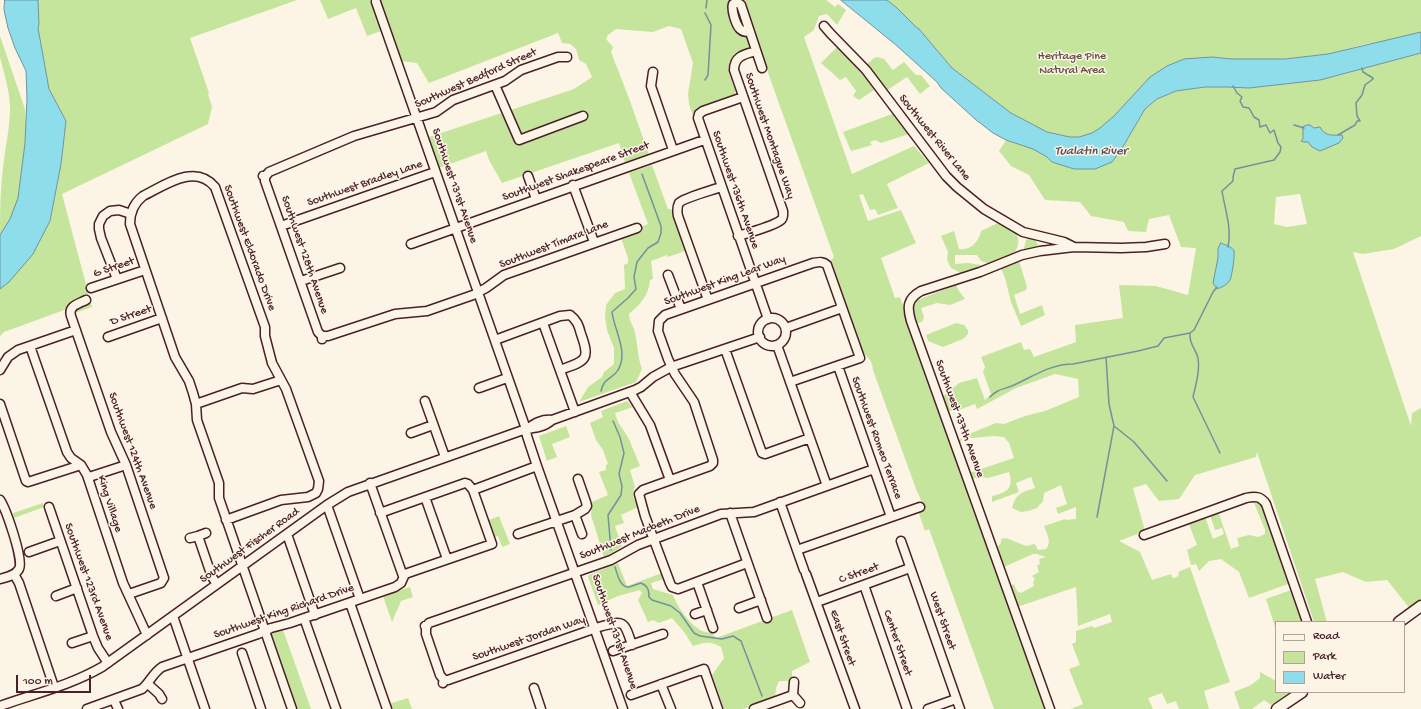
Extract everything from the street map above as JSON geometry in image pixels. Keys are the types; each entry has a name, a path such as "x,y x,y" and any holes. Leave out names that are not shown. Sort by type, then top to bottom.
{"main road":[{"path":"1400,621 1421,606"},
{"path":"1277,709 1301,693"}],"street":[{"name":"Southwest 131st Avenue","path":"376,2 526,429 537,466 559,520"},
{"name":"Southwest River Lane","path":"824,26 866,70 934,161 957,187 984,209 1018,229 1064,242 1074,247 1121,248 1146,247 1165,244"},
{"path":"750,32 762,68"},
{"name":"Southwest Montague Way","path":"738,236 774,224 783,217 783,211 734,70 735,64 739,57 756,51"},
{"name":"Southwest Bedford Street","path":"264,176 269,172 354,136 436,112 459,97 505,81 521,70 558,57 567,57"},
{"path":"653,72 651,86 673,150"},
{"path":"495,85 519,140 583,116"},
{"name":"Southwest 136th Avenue","path":"743,97 703,111 699,114 698,123 768,319"},
{"name":"Southwest Shakespeare Street","path":"411,244 573,185 704,140"},
{"name":"Southwest Bradley Lane","path":"281,226 435,172"},
{"name":"Southwest Eldorado Drive","path":"131,214 135,205 143,196 179,178 195,176 204,178 211,182 215,187 265,327 269,353 286,389 319,481 316,493 308,497 281,500 226,520"},
{"name":"Southwest 128th Avenue","path":"264,176 318,332 322,338"},
{"path":"528,176 536,199"},
{"path":"573,185 594,242"},
{"path":"708,300 678,216 677,209 680,203 686,199 721,187"},
{"path":"117,279 98,229 103,216 110,211 119,210 131,214 131,230 175,357 189,381 196,404 197,420 219,483 219,498 292,709"},
{"name":"Southwest Timara Lane","path":"322,338 395,314 427,311 478,292 504,275 637,228"},
{"name":"Southwest 137th Avenue","path":"1050,709 914,328 908,307 909,302 915,294 921,291 980,272 1022,255 1040,251 1074,247"},
{"name":"Southwest King Lear Way","path":"670,480 706,468 713,463 713,457 694,402 671,367 658,331 658,325 661,317 755,283 813,263 820,262 827,265 842,308"},
{"path":"301,281 340,268"},
{"name":"G Street","path":"91,288 145,270"},
{"path":"668,275 681,309"},
{"name":"Southwest 124th Avenue","path":"86,300 73,306 70,310 111,432 126,465 164,575 164,580 161,583 129,594"},
{"path":"786,328 842,308 860,358 790,382"},
{"path":"495,340 560,316 568,315 576,321 587,352 585,358 579,363 560,370"},
{"name":"D Street","path":"108,337 162,318"},
{"path":"768,319 778,320 783,323 786,328 785,338 777,345 766,345 760,337 760,326 768,319"},
{"path":"543,323 575,412"},
{"path":"0,370 8,358 18,350 76,330"},
{"name":"Southwest Fischer Road","path":"0,706 88,675 108,663 327,505 348,492 526,429 547,425 552,420 641,387 653,377 671,367 760,337"},
{"path":"777,345 827,486"},
{"path":"30,346 67,452 71,458 81,465"},
{"path":"725,349 762,453 765,454 810,438"},
{"name":"Southwest Romeo Terrace","path":"838,366 891,517"},
{"path":"479,388 508,378"},
{"path":"196,404 242,388 253,389 281,380"},
{"path":"630,392 650,424 670,480 640,492 639,498 670,583 674,589 678,589 747,563"},
{"path":"425,401 445,457"},
{"name":"King Village","path":"0,404 26,480 28,482 81,465 88,477 123,583 147,635"},
{"path":"411,433 433,425"},
{"name":"Southwest 131st Avenue","path":"526,429 531,435 577,572 628,709"},
{"path":"88,477 126,465"},
{"path":"380,512 465,483 468,484 473,490 537,466"},
{"name":"Southwest Macbeth Drive","path":"577,572 611,560 626,550 653,538 721,514 754,512 874,469"},
{"path":"518,534 583,512 587,506 578,479"},
{"path":"370,483 403,576"},
{"name":"Southwest King Richard Drive","path":"87,709 135,693 148,684 158,670 258,634 264,630 315,615 397,586 402,581 403,576 492,544 473,490"},
{"path":"1144,535 1246,498 1258,496 1263,499 1266,504 1307,621"},
{"path":"425,497 447,559"},
{"path":"0,500 19,550 20,568 14,574 0,579"},
{"name":"East Street","path":"780,502 855,709"},
{"path":"327,505 360,599"},
{"name":"Southwest 123rd Avenue","path":"49,507 93,636 98,648 108,663"},
{"path":"797,550 920,507"},
{"path":"730,513 767,618"},
{"path":"575,515 582,534"},
{"path":"287,534 315,615"},
{"path":"198,536 212,577 217,584"},
{"path":"29,552 60,541"},
{"name":"West Street","path":"901,541 960,709"},
{"name":"C Street","path":"816,602 910,568"},
{"name":"Southwest Jordan Way","path":"577,572 429,623 425,626 426,634 440,675 444,681 617,622 623,624 628,631 632,645"},
{"path":"14,574 19,583 54,687"},
{"path":"697,582 713,628"},
{"name":"Center Street","path":"864,585 907,709"},
{"path":"56,596 77,588"},
{"path":"739,608 761,600"},
{"path":"350,602 387,709"},
{"path":"695,614 707,610"},
{"path":"173,616 205,709"},
{"path":"304,618 336,709"},
{"name":"Southwest 131st Avenue","path":"597,628 623,709"},
{"path":"613,651 663,634"},
{"path":"72,642 93,636"},
{"path":"242,653 261,709"},
{"path":"631,695 704,669 718,709"},
{"path":"794,682 793,695 800,703"},
{"path":"148,684 159,694 162,699"},
{"path":"662,684 671,709"},
{"path":"534,688 539,708"},
{"path":"754,709 793,695"},
{"path":"928,709 956,699"},
{"path":"114,700 118,709"}],"green space":[{"path":"38,0 297,0 190,38 209,93 212,107 208,124 62,194 92,307 69,315 67,309 4,332 0,336 0,289 9,282 50,221 61,164 66,121 49,89 38,28"},
{"path":"320,0 826,0 835,7 838,4 846,10 837,25 827,14 819,16 814,30 804,37 852,174 914,146 929,163 887,184 898,208 878,215 875,209 870,210 863,194 859,195 868,221 901,210 916,243 881,258 895,298 900,297 1047,709 994,709 929,529 925,531 918,511 925,509 916,489 871,361 861,351 829,263 834,257 757,42 749,45 748,48 736,54 730,60 729,69 735,95 699,108 693,116 689,104 688,94 693,63 681,29 669,26 653,32 616,29 608,35 606,39 613,47 611,52 649,155 625,163 619,143 502,183 489,160 486,151 439,168 429,137 574,89 592,77 586,64 579,60 576,49 570,44 562,43 558,33 429,83 417,63 400,61 389,28 367,36 356,8 328,19"},
{"name":"Heritage Pine Natural Area","path":"887,0 1421,0 1421,36 1366,44 1328,54 1285,59 1232,59 1216,57 1114,116 1091,141 1047,132 1011,113 952,68 919,29"},
{"path":"0,36 25,109 27,141 18,203 0,243 2,181 9,128 10,102 0,57"},
{"path":"838,46 855,62 877,88 859,100 853,96 856,91 846,77 840,80 821,63"},
{"path":"1421,53 1421,236 1394,249 1363,254 1353,252 1411,426 1412,413 1421,408 1421,602 1411,610 1387,580 1366,582 1343,572 1315,579 1327,621 1314,621 1257,452 1256,457 1195,475 1179,499 1159,501 1146,484 1133,488 1145,531 1119,541 1140,552 1152,580 1171,574 1172,577 1175,578 1179,575 1178,572 1190,567 1230,682 1204,691 1209,709 1179,709 1176,701 1167,704 1162,693 1148,698 1153,709 1071,709 1083,704 1069,669 1080,665 1072,644 1076,642 1076,631 1092,626 1094,628 1112,622 1110,614 1078,626 1076,587 1017,607 1009,586 1014,584 1017,591 1021,593 1034,586 1033,582 1035,579 1032,576 1039,572 1037,565 1040,564 1039,559 1046,557 1033,554 1004,567 1004,571 996,548 1001,543 1001,539 1006,538 1026,546 1035,544 1038,550 1046,549 1049,541 1044,526 1065,519 1076,519 1076,507 1058,514 1056,508 1067,504 1061,485 1044,493 1043,501 1037,508 1021,512 1012,508 1015,500 1020,494 1035,488 1031,477 1016,483 1019,492 992,502 992,496 1002,493 1010,486 1011,482 1009,472 988,478 981,477 971,479 969,473 1014,458 1009,443 1004,437 994,436 972,438 967,436 962,438 961,442 958,441 964,436 996,423 1004,424 1025,416 1045,411 1079,397 1078,379 1055,374 1016,388 977,409 975,404 959,410 948,411 942,397 959,383 977,378 985,400 991,394 983,372 985,367 981,357 1021,342 1024,350 1030,349 1034,357 1076,342 1075,325 1123,318 1119,285 1156,286 1188,295 1196,248 1181,247 1169,215 1149,219 1146,232 1128,231 1124,222 1091,216 1080,202 1045,200 1029,175 1011,166 999,151 1006,140 1037,151 1052,162 1095,169 1112,162 1121,150 1145,109 1157,99 1176,91 1205,87 1249,88 1320,80","holes":["1300,194 1307,224 1287,227 1274,224 1276,197"]},
{"path":"877,57 884,59 893,70 904,62 916,75 921,75 930,86 920,94 907,77 886,91 866,65"},
{"path":"895,113 909,134 881,143 875,140 870,142 872,145 851,151 843,132"},
{"path":"652,165 668,209 671,209 685,251 668,257 667,255 651,261 653,279 650,280 646,295 637,307 629,314 634,329 642,369 636,382 579,402 588,387 602,377 604,372 614,364 614,348 607,330 605,317 606,305 615,293 625,289 624,265 628,263 628,258 621,238 648,224 629,173"},
{"path":"1000,222 1010,227 1018,237 1017,248 1009,257 991,264 981,261 977,255 955,255 955,264 968,263 981,265 982,267 963,274 951,268 947,260 948,252 941,236 954,231 959,249 963,249 971,247 976,242 981,231"},
{"path":"1031,237 1038,245 1036,249 1023,252 1026,240"},
{"path":"1019,261 1027,287 1026,290 1014,295 1020,314 1042,305 1045,315 1021,326 1011,302 1005,278 1000,266"},
{"path":"956,285 965,299 950,305 937,303 921,308 924,317 922,322 917,323 913,310 915,301"},
{"path":"956,323 964,325 968,330 968,334 963,339 943,347 928,341 926,335"},
{"path":"627,401 633,407 615,413 618,422 629,439 640,466 630,470 635,487 633,493 634,500 638,507 621,515 624,523 615,526 622,546 604,557 591,515 592,502 608,495 599,472 606,470 606,465 608,464 603,450 596,440 590,423 603,417 601,411"},
{"path":"566,426 570,437 552,444 557,457 547,461 539,436"},
{"path":"1253,500 1262,502 1291,583 1249,598 1239,572 1221,559 1209,561 1199,571 1196,564 1191,565 1187,550 1197,545 1188,522 1205,517 1213,539 1224,534 1222,528 1215,530 1210,515 1218,511 1231,549 1239,546 1237,538 1249,535 1258,537 1265,534 1265,530"},
{"path":"43,503 44,507 14,518 13,513"},
{"path":"499,516 510,544 502,547 498,536 495,537 489,520"},
{"path":"618,563 627,586 662,573 664,579 651,583 653,589 673,595 688,620 700,630 711,632 716,638 792,610 810,662 792,671 792,681 779,681 776,688 775,698 743,709 724,709 712,675 724,658 721,647 707,643 693,646 672,618 659,623 653,620 648,622 638,600 642,593 640,590 618,596 598,605 588,577 589,575"},
{"path":"410,587 413,597 401,601 392,622 383,596"},
{"path":"1291,590 1296,594 1306,621 1275,621 1275,627 1266,599"},
{"path":"282,627 311,709 296,709 270,633"},
{"path":"1260,672 1275,680 1275,693 1291,693 1271,705 1264,700 1252,709 1240,709 1234,692 1251,685 1260,678"},
{"path":"408,698 412,709 390,709 389,704"}],"water":[{"path":"5,0 38,0 38,28 49,89 66,121 61,164 50,221 33,254 9,282 0,289 0,235 10,219 18,198 25,143 27,99 26,71 15,48 8,28 4,10"},
{"name":"Tualatin River","path":"841,0 887,0 919,29 952,68 1011,113 1047,132 1070,137 1079,137 1092,133 1100,128 1114,116 1150,77 1167,66 1184,59 1212,57 1232,59 1285,59 1328,54 1421,32 1421,53 1320,80 1249,88 1205,87 1176,91 1157,99 1145,109 1121,150 1112,162 1095,169 1074,169 1052,162 1047,157 1033,149 1006,140 993,133 975,119 896,45"},
{"path":"1307,125 1314,128 1320,127 1327,134 1342,135 1343,138 1339,143 1320,151 1312,147 1308,142 1301,141 1303,139 1303,127"},
{"path":"1221,243 1231,247 1234,251 1234,257 1230,280 1226,285 1217,289 1213,283 1218,258 1218,249"}],"waterway":[{"path":"706,8 707,0"},
{"path":"705,13 711,25 708,75 705,80"},
{"path":"1338,135 1355,125 1357,121 1360,121 1357,116 1356,103 1362,95 1365,85 1373,79 1363,72 1362,68"},
{"path":"1228,247 1229,226 1222,191 1233,181 1235,169 1274,160 1280,152 1281,147 1278,143 1274,130 1270,133 1266,125 1260,127 1259,120 1254,117 1249,108 1243,107 1240,101 1242,97 1237,93 1233,86"},
{"path":"1294,125 1304,128"},
{"path":"601,391 604,383 618,370 622,356 620,341 612,312 636,289 634,277 637,262 648,248 658,242 661,233 661,226 642,174"},
{"path":"990,397 999,391 1050,368 1138,351 1158,346 1164,338 1190,333 1194,330 1217,287"},
{"path":"1190,334 1190,338 1198,358 1197,378 1193,397 1220,453"},
{"path":"1106,357 1109,404 1114,426 1134,442 1167,481"},
{"path":"611,550 608,515 621,495 622,486 619,474 624,453 620,437 613,421"},
{"path":"1097,517 1114,426"},
{"path":"615,567 619,580 623,585 626,587 641,583 645,585 648,588 649,597 652,600 671,606 680,613 694,633 700,636 722,639 733,636 741,641 762,696"}]}
